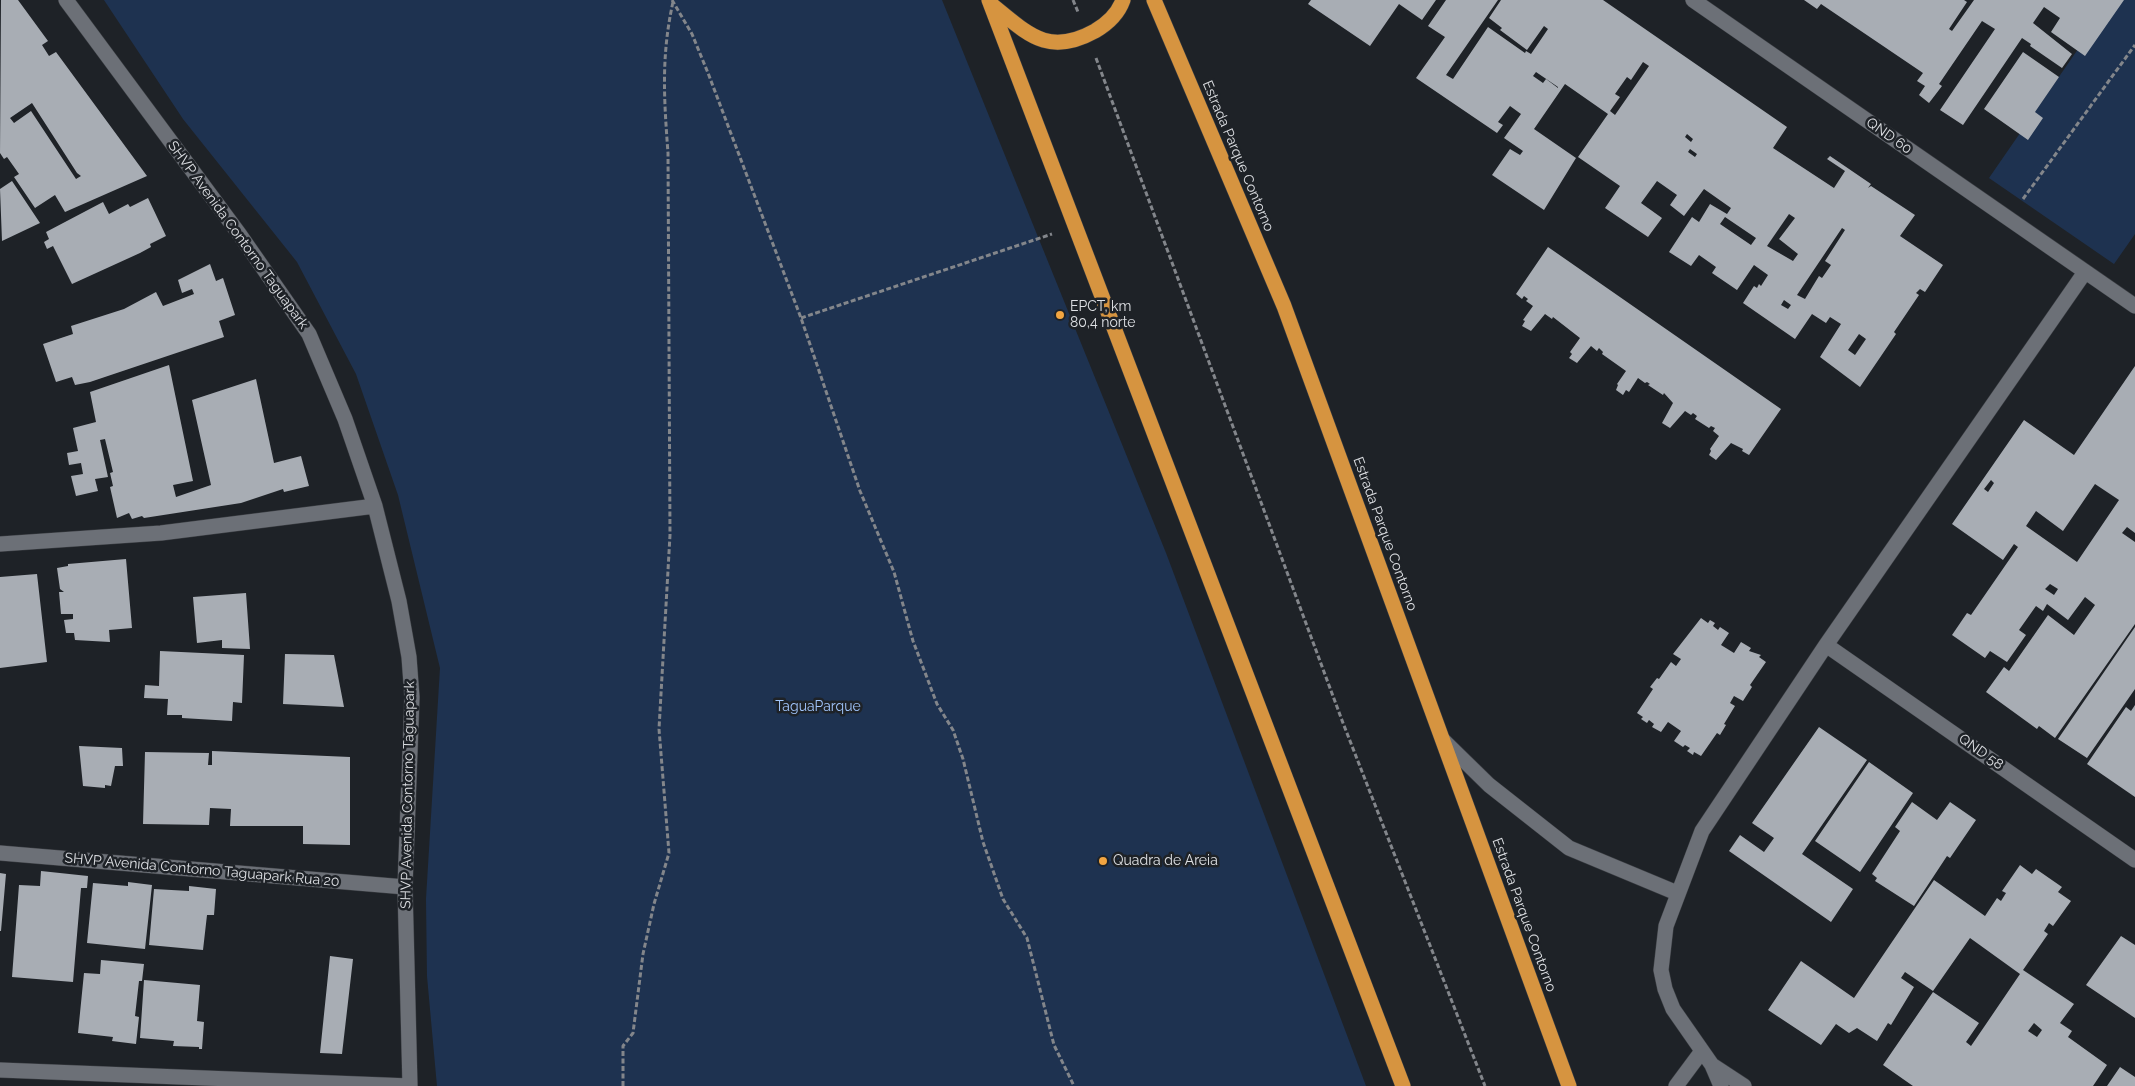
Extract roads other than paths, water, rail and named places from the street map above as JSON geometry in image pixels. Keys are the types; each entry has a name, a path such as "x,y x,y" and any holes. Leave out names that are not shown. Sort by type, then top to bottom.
{"highway":[{"path":"990,2 1027,34 1043,42 1060,44 1087,35 1102,27 1115,15 1123,0"},
{"name":"Estrada Parque Contorno","path":"1154,0 1284,306 1569,1086"},
{"path":"990,2 1403,1086"}],"street":[{"name":"SHVP Avenida Contorno Taguapark","path":"66,0 240,235 309,334 346,419 375,506 399,601 410,657 412,697 404,887 410,1086"},
{"name":"QND 60","path":"1693,0 2008,220 2135,306"},
{"path":"1721,1086 1712,1065 1673,1009 1665,989 1661,970 1666,926 1702,831 1826,645 2086,272"},
{"path":"0,544 161,533 375,506"},
{"name":"QND 58","path":"1826,645 2135,860"},
{"path":"1442,740 1489,785 1570,848 1677,893"},
{"name":"SHVP Avenida Contorno Taguapark Rua 20","path":"0,853 404,887"},
{"path":"1676,1086 1702,1051"},
{"path":"1712,1065 1744,1086"},
{"path":"0,1070 410,1086"}],"place":[{"name":"EPCT, km 80,4 norte","path":"1060,315"},
{"name":"Quadra de Areia","path":"1103,861"}],"park label":[{"name":"TaguaParque","path":"818,707"}]}
